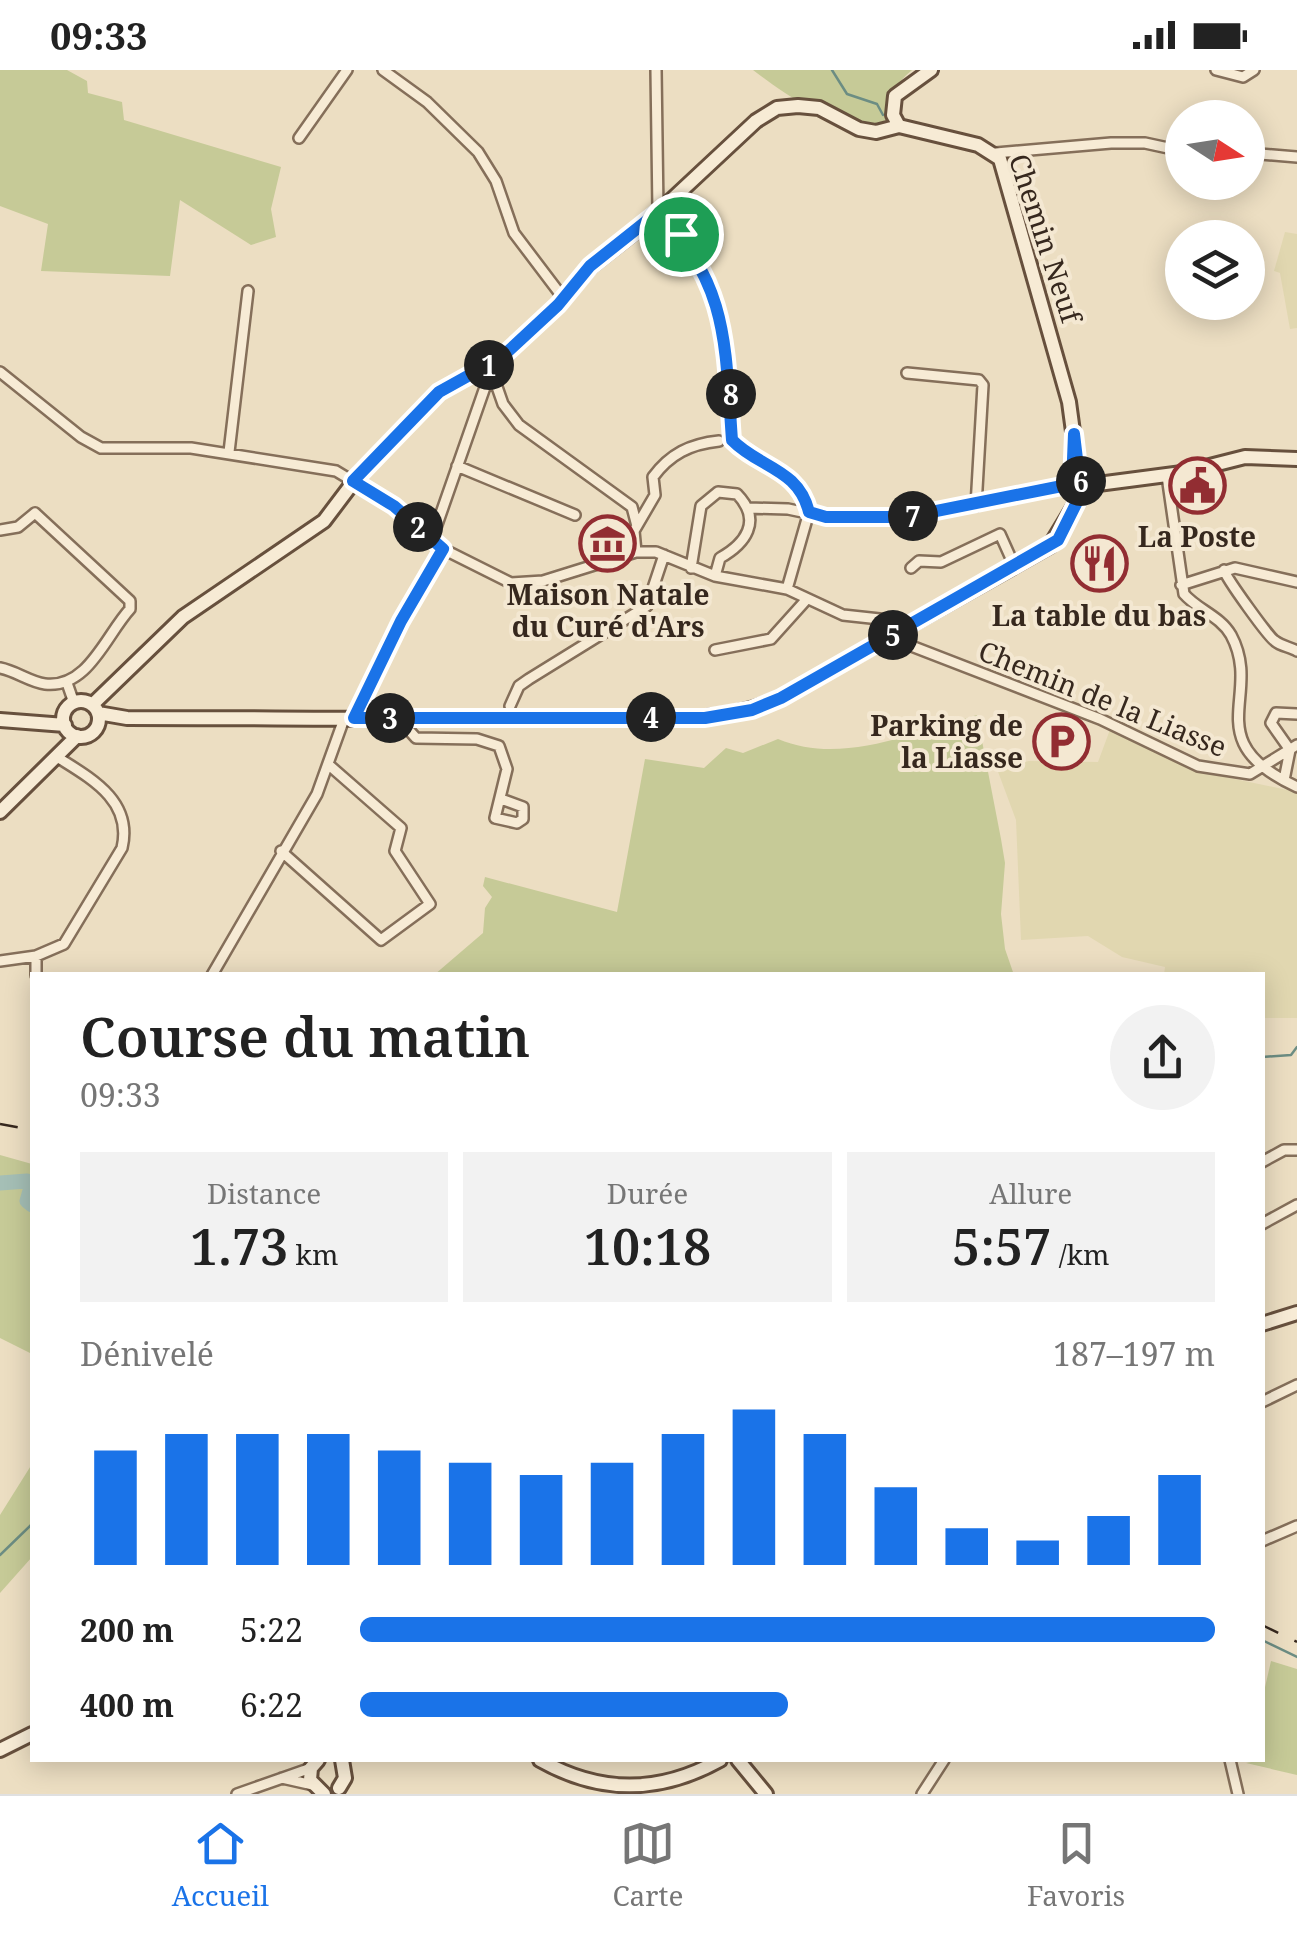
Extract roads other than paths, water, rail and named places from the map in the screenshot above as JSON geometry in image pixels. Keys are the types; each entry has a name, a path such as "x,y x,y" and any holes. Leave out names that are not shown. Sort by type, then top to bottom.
{"street":[{"path":"299,138 348,70"},
{"path":"383,70 441,114 478,152 496,181 514,233 564,299"},
{"path":"656,70 658,212 681,234 724,326 732,440 788,474 798,484 809,512 787,590"},
{"path":"899,126 893,115 895,96 931,70"},
{"path":"1216,70 1246,76 1254,70"},
{"name":"Chemin Neuf","path":"96,714 184,617 324,521 353,481 439,392 490,367 564,299 590,266 658,212 756,121 778,108 819,108 859,129 876,132 899,126 996,153 1038,286 1074,434 1081,489"},
{"path":"996,153 1112,142 1165,149"},
{"path":"1265,154 1297,157"},
{"path":"229,452 248,292"},
{"path":"0,372 80,438 101,448 229,452 321,466 394,506 443,549 502,580 523,584 636,552 637,526 632,507 519,425 504,404 490,367"},
{"path":"432,539 490,367"},
{"path":"907,372 979,380 983,385 976,506"},
{"path":"637,526 655,494 652,477 667,458 698,443 719,440"},
{"path":"748,508 880,519 1168,476 1245,457 1297,459"},
{"path":"457,466 574,515"},
{"path":"1168,476 1180,584 1186,598 1220,620 1231,635 1237,655 1239,728 1260,768 1293,748"},
{"path":"0,720 70,721 96,714 128,718 731,718 781,698 1050,546 1081,489"},
{"path":"691,568 706,499 718,492 738,494 748,508 743,541 736,551 720,558 715,576"},
{"path":"0,530 18,527 36,513 130,601 130,608 86,669 67,683 40,684 0,668"},
{"path":"911,568 919,561 940,562 1000,534 1013,563"},
{"path":"214,972 242,918 274,872 349,719 443,549"},
{"name":"Chemin de la Liasse","path":"636,552 664,555 715,576 787,590 843,615 889,620 899,632 901,642 1116,725 1198,766 1246,775 1260,768 1297,787"},
{"path":"510,706 519,686 649,603 664,555"},
{"path":"1180,584 1235,568 1297,582"},
{"path":"1224,570 1232,588 1258,615 1270,639 1297,651"},
{"path":"714,650 771,638 807,599"},
{"path":"0,812 58,756 70,721 67,683"},
{"path":"70,721 88,735 96,714"},
{"path":"1293,748 1270,723 1276,714 1297,714"},
{"path":"398,718 416,738 477,739 499,746 507,768 500,800"},
{"path":"1284,780 1293,748"},
{"path":"0,961 36,956 64,944 122,848 126,833 112,796 58,756"},
{"path":"281,851 381,940 430,904 395,851 400,828 329,766"},
{"path":"36,956 36,972"},
{"path":"1265,1160 1284,1150 1297,1150"},
{"path":"1265,1222 1297,1205"},
{"path":"1265,1323 1297,1313"},
{"path":"1265,1400 1297,1384"},
{"path":"1265,1539 1297,1526"},
{"path":"0,1750 30,1735"},
{"path":"274,1777 320,1790 340,1791 345,1778 341,1762"},
{"path":"544,1762 586,1783 633,1789 685,1779 716,1762"},
{"path":"740,1762 766,1794"},
{"path":"922,1794 943,1762"},
{"path":"1230,1762 1238,1794"},
{"path":"237,1794 314,1764 320,1790"}],"waterway":[{"path":"832,70 847,94 877,104 883,115"},
{"path":"1265,1057 1291,1055 1297,1047"},
{"path":"0,1183 27,1181 30,1186"},
{"path":"30,1190 30,1203"},
{"path":"0,1555 30,1526"},
{"path":"1265,1641 1297,1657"}],"railway":[{"path":"0,1124 30,1130"},
{"path":"1265,1626 1297,1642"}],"place":[{"name":"La Poste","path":"1197,485"},
{"name":"Maison Natale du Curé d'Ars","path":"608,543"},
{"name":"La table du bas","path":"1099,564"},
{"name":"Parking de la Liasse","path":"1062,741"}]}
